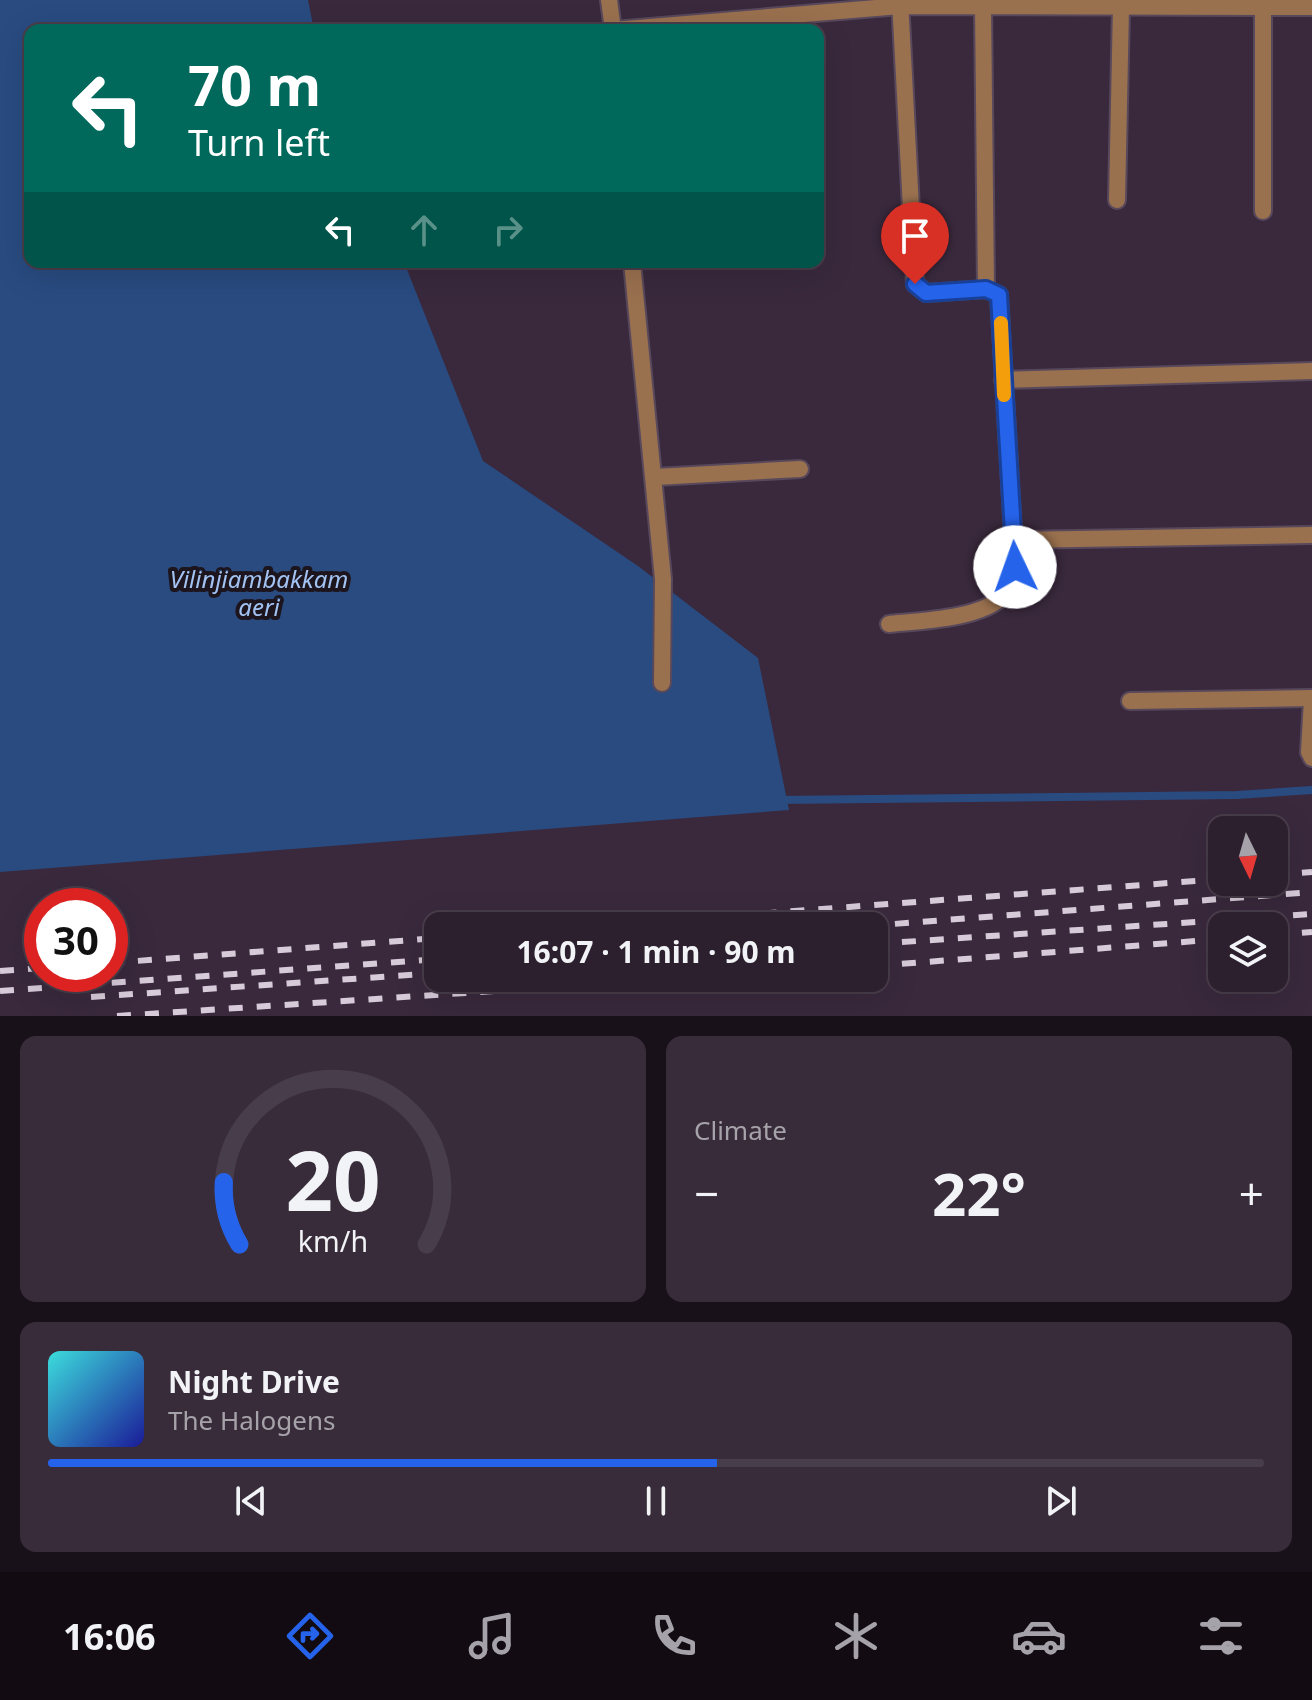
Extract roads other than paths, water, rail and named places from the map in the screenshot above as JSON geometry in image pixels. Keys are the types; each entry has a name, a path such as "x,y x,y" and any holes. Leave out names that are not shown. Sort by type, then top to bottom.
{"street":[{"path":"609,0 613,24"},
{"path":"889,624 946,619 1000,599 1008,589 1015,567 1000,300 995,292 986,289 926,293 915,284 900,3"},
{"path":"678,24 900,3 1121,7 1263,4 1312,7"},
{"path":"1263,4 1263,211"},
{"path":"983,6 986,289"},
{"path":"1117,200 1121,7"},
{"path":"633,268 656,477 663,579 662,683"},
{"path":"1003,380 1312,371"},
{"path":"656,477 800,469"},
{"path":"1013,540 1312,535"},
{"path":"1130,701 1312,699 1309,752 1312,758"}],"water":[{"name":"Vilinjiambakkam aeri","path":"0,0 308,0 313,24 24,24 24,268 406,268 483,461 638,566 758,658 789,810 0,872"}],"waterway":[{"path":"777,800 1237,795 1312,790"}],"railway":[{"path":"1288,874 1312,872"},
{"path":"782,912 1208,880"},
{"path":"888,924 1312,892"},
{"path":"888,943 1312,914"},
{"path":"1288,934 1312,932"},
{"path":"128,962 424,939"},
{"path":"888,965 1208,940"},
{"path":"0,991 424,960"},
{"path":"0,971 24,969"},
{"path":"91,997 424,974"},
{"path":"117,1016 480,992"}]}
